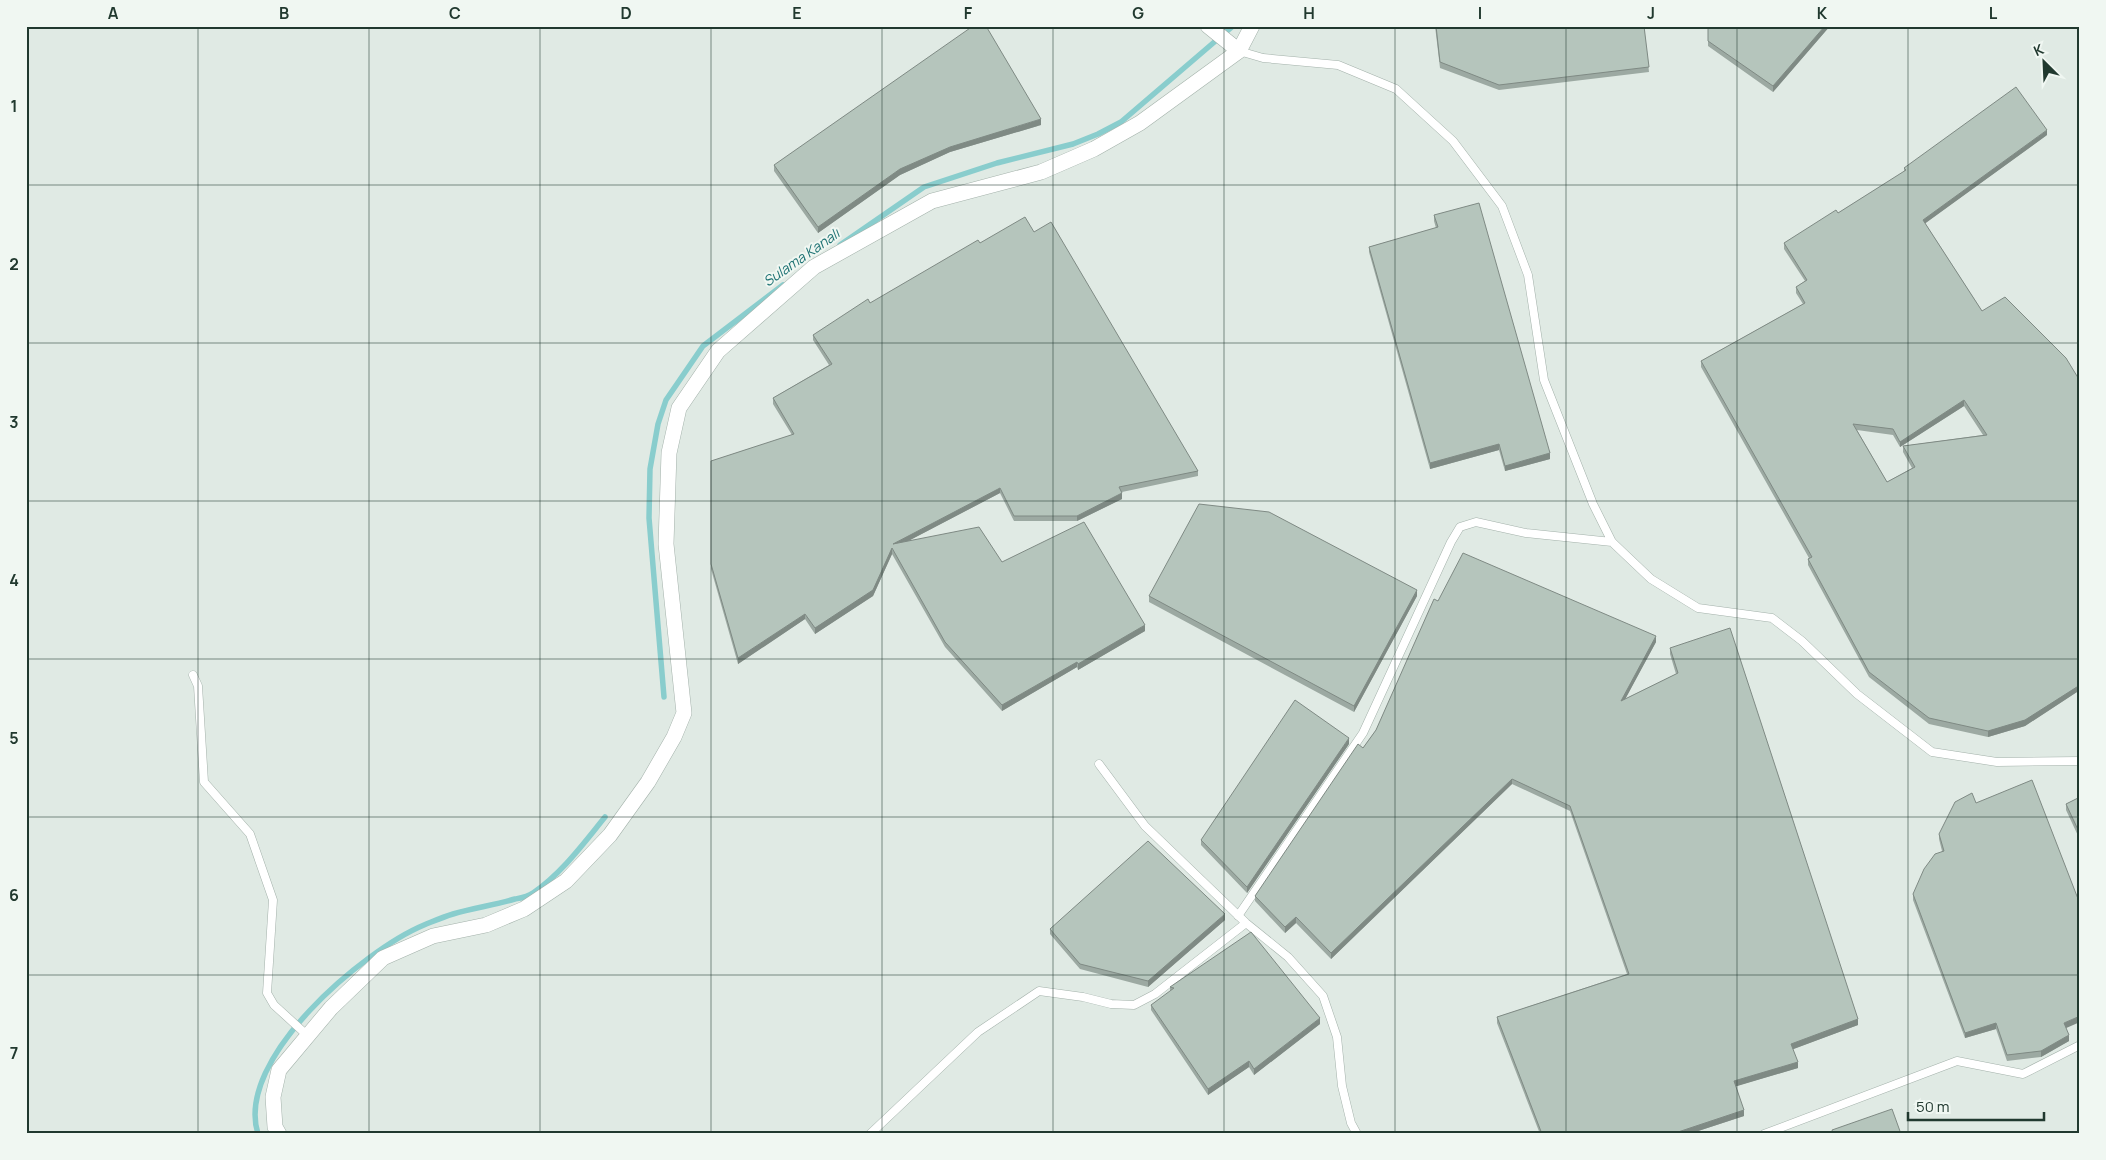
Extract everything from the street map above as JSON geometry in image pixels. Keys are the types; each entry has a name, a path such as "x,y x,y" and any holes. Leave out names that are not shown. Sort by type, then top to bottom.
{"street":[{"path":"279,1134 275,1127 274,1097 279,1070 331,1008 383,958 433,936 486,925 524,909 566,881 610,835 648,782 674,737 684,714 666,544 669,453 679,408 718,352 814,267 932,201 1041,172 1094,149 1140,123 1239,51 1252,26"},
{"path":"1209,28 1239,51"}],"lane":[{"path":"1239,51 1263,58 1338,65 1396,89 1453,140 1502,206 1528,275 1544,380 1593,504 1612,542 1651,580 1698,608 1772,618 1802,641 1857,694 1932,752 1996,762 2080,761"},
{"path":"1238,916 1363,733 1451,542 1460,527 1476,522 1526,534 1612,542"},
{"path":"193,675 198,686 204,782 250,834 273,900 267,993 274,1005 308,1036"},
{"path":"1099,764 1145,826 1238,916 1288,957 1323,996 1337,1037 1342,1086 1357,1134"},
{"path":"870,1134 978,1032 1039,991 1083,997 1111,1004 1134,1005 1155,994 1246,923"},
{"path":"1764,1134 1957,1061 2023,1074 2080,1045"}],"building":[{"path":"973,26 986,26 1041,119 950,147 900,169 818,227 774,165"},
{"path":"1436,26 1644,26 1649,67 1499,85 1440,62"},
{"path":"1708,26 1825,26 1773,86 1708,41"},
{"path":"2016,87 2047,130 1923,220 1982,311 2005,297 2066,358 2080,381 2080,685 2025,720 1988,731 1929,718 1869,672 1808,559 1812,557 1701,361 1805,303 1796,287 1807,280 1784,243 1836,210 1838,213 1906,170 1904,168","holes":["1964,400 1987,435 1903,446 1915,467 1887,482 1853,424 1893,429 1900,442"]},
{"path":"1479,203 1550,453 1505,466 1499,444 1430,463 1369,247 1438,227 1434,215"},
{"path":"1025,217 1034,232 1051,222 1198,471 1119,487 1122,493 1077,516 1014,516 1000,488 893,544 979,527 1002,562 1084,522 1145,625 1002,705 945,642 892,548 873,590 815,628 805,614 738,658 711,564 711,461 794,434 773,398 832,364 813,335 868,299 870,303 978,240 980,243"},
{"path":"1199,504 1269,512 1417,590 1354,706 1149,596"},
{"path":"1463,553 1656,636 1621,701 1678,673 1670,648 1730,628 1858,1019 1791,1044 1798,1062 1734,1081 1744,1110 1672,1134 1542,1134 1497,1017 1629,974 1570,806 1512,779 1331,953 1296,917 1285,927 1255,896 1358,744 1363,748 1376,730 1434,599 1438,601"},
{"path":"1295,700 1349,738 1247,887 1201,840"},
{"path":"2032,780 2080,904 2080,1016 2064,1023 2069,1035 2041,1051 2007,1055 1996,1023 1965,1033 1913,894 1924,869 1935,854 1944,851 1939,834 1955,802 1972,793 1976,803"},
{"path":"2080,797 2080,834 2066,804"},
{"path":"1148,841 1225,914 1148,981 1080,964 1050,929"},
{"path":"1251,932 1320,1018 1254,1069 1249,1061 1208,1089 1151,1005 1174,988 1170,987"},
{"path":"1892,1109 1901,1134 1833,1134 1832,1130"}],"waterway":[{"name":"Sulama Kanalı","path":"840,245 924,187 997,163 1073,144 1121,122 1233,26"},
{"name":"Sulama Kanalı","path":"664,697 649,518 650,469 658,424 666,400 703,346 783,285"},
{"name":"Sulama Kanalı","path":"258,1134 256,1105 265,1073 284,1042 310,1011 339,982 369,958 399,938 424,925 453,914 531,894 544,885 563,867 605,817"}]}
